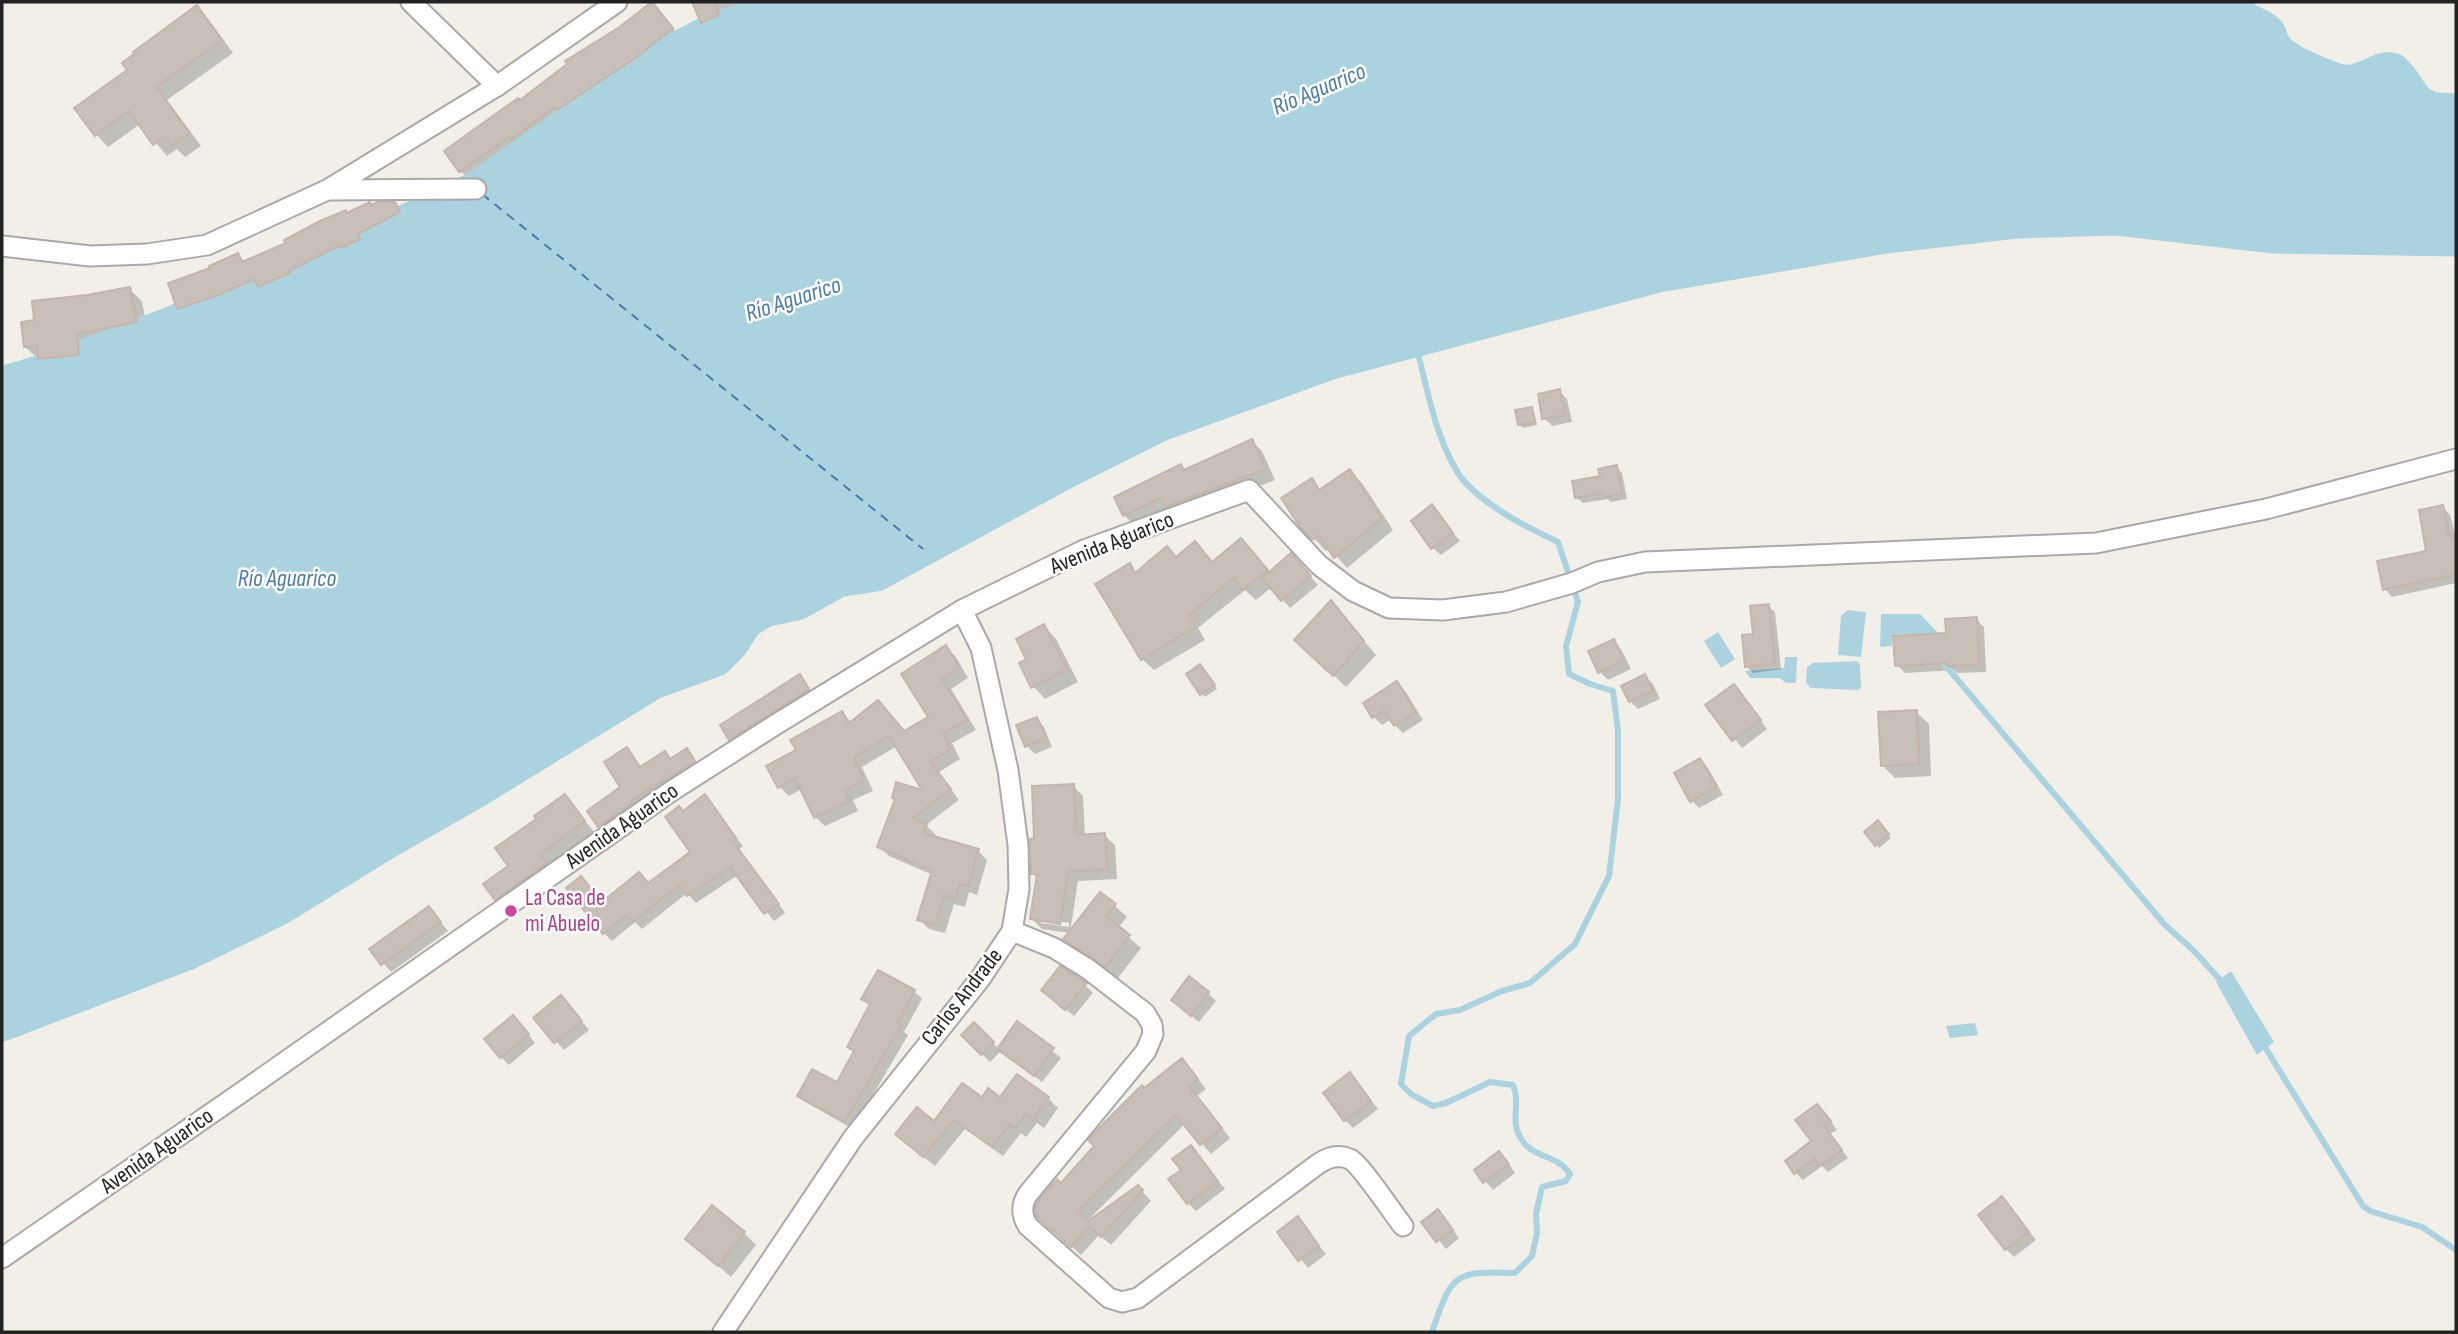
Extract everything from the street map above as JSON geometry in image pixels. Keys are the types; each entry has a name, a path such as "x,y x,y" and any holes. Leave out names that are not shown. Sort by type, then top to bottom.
{"street":[{"path":"411,2 496,86"},
{"path":"2,246 90,256 147,254 207,244 327,190 496,86 617,2"},
{"path":"327,190 476,189"},
{"name":"Avenida Aguarico","path":"2,1258 670,792 962,610 1084,551 1249,490 1319,565 1353,591 1389,608 1443,610 1506,602 1572,583 1598,572 1645,562 2096,543 2266,509 2456,459"},
{"name":"Carlos Andrade","path":"723,1332 853,1138 980,979 1012,930 1019,889 1008,770 981,648 962,610"},
{"path":"1012,930 1054,948 1088,970 1145,1013 1152,1025 1153,1034 1146,1051 1028,1194 1023,1205 1023,1216 1028,1226 1103,1294 1122,1301 1138,1298 1318,1164 1332,1157 1340,1156 1354,1162 1403,1226"}],"water":[{"name":"Río Aguarico","path":"794,2 2255,2 2255,5 2279,19 2293,41 2314,53 2348,65 2382,53 2399,54 2432,90 2456,93 2456,239 2274,236 2117,218 2016,221 1886,236 1658,275 1331,362 1160,424 1070,469 876,574 838,580 797,603 764,610 746,621 731,644 716,659 653,682 279,908 187,953 2,1024 2,384 148,333 281,280 476,189 661,58 710,32"},
{"path":"1848,610 1866,612 1861,657 1838,655 1841,616"},
{"path":"1881,614 1920,614 1943,638 1946,661 1921,666 1919,634 1892,635 1892,646 1880,647"},
{"path":"1718,632 1735,659 1721,668 1704,641"},
{"path":"1785,657 1797,657 1796,683 1786,683 1780,678 1750,678 1745,671 1784,668"},
{"path":"1857,661 1860,665 1861,688 1857,690 1810,688 1806,682 1807,667 1813,663"},
{"path":"2231,971 2274,1042 2257,1055 2216,982"},
{"path":"1975,1023 1978,1035 1950,1038 1946,1026"}],"building":[{"path":"652,2 673,28 637,57 557,110 554,107 511,140 509,137 459,172 444,151 518,98 520,100 567,64 565,61 618,28"},
{"path":"692,2 714,2 719,15 701,23"},
{"path":"197,5 222,40 156,87 190,133 172,146 165,137 153,145 129,111 95,136 74,108 127,70 122,63 134,54 133,52"},
{"path":"370,202 371,205 378,202 395,202 400,212 358,234 360,239 341,248 340,245 289,271 290,273 258,287 254,279 177,309 168,283 210,268 209,266 238,253 242,262 286,243 284,240 320,221 346,210 347,213"},
{"path":"130,287 137,322 77,334 79,355 38,359 37,346 24,347 21,322 34,320 32,301"},
{"path":"1560,389 1565,415 1542,419 1538,394"},
{"path":"1532,407 1535,422 1518,425 1515,410"},
{"path":"1252,439 1266,469 1165,507 1161,498 1123,516 1114,497 1181,464 1184,470"},
{"path":"1617,465 1622,494 1603,497 1603,493 1575,498 1572,481 1600,476 1598,469"},
{"path":"1350,469 1382,518 1334,558 1319,536 1312,540 1300,527 1281,498 1312,478 1319,490"},
{"path":"1432,504 1453,533 1431,549 1411,521"},
{"path":"2443,505 2450,538 2456,536 2456,574 2383,590 2377,561 2426,551 2419,510"},
{"path":"1241,538 1268,570 1243,590 1234,578 1188,616 1195,627 1141,660 1095,584 1130,563 1135,573 1167,546 1176,557 1195,541 1212,562"},
{"path":"1291,553 1311,576 1281,601 1262,578"},
{"path":"1331,600 1364,641 1333,676 1294,640"},
{"path":"1769,604 1775,663 1745,667 1742,635 1753,634 1750,606"},
{"path":"1977,617 1979,665 1947,666 1947,663 1895,666 1893,636 1946,633 1945,619"},
{"path":"1044,624 1067,669 1031,688 1019,663 1026,659 1016,639"},
{"path":"1614,639 1624,661 1598,673 1588,651"},
{"path":"946,645 960,668 942,679 968,720 943,733 951,749 930,762 951,789 913,818 927,824 923,833 979,849 968,886 960,884 955,899 944,895 935,925 917,920 932,870 877,847 895,799 892,798 896,782 922,790 889,736 854,757 864,781 844,790 849,801 814,818 795,778 778,788 766,766 796,750 790,740 842,711 849,723 878,700 904,731 928,717 901,674"},
{"path":"1200,664 1215,685 1200,695 1186,674"},
{"path":"800,674 809,689 729,740 720,725"},
{"path":"1645,674 1653,691 1629,702 1621,686"},
{"path":"1397,681 1416,712 1394,726 1384,711 1372,718 1363,703"},
{"path":"1734,684 1761,720 1732,741 1705,705"},
{"path":"1917,710 1919,764 1881,766 1878,712"},
{"path":"1037,717 1046,738 1025,747 1016,725"},
{"path":"627,747 640,767 665,751 670,759 687,748 695,761 631,801 632,803 598,827 587,811 620,787 604,762"},
{"path":"1700,758 1717,786 1690,802 1674,773"},
{"path":"1074,784 1076,835 1105,833 1107,869 1068,872 1060,924 1030,919 1037,874 1031,874 1030,839 1034,838 1032,786"},
{"path":"565,794 585,821 540,854 547,863 495,900 483,884 508,866 495,848"},
{"path":"705,794 736,838 732,840 779,904 764,914 730,867 687,896 679,885 633,922 627,915 603,934 566,888 581,876 602,902 639,872 648,883 690,852 665,817 679,806 683,811"},
{"path":"1878,820 1889,834 1875,846 1864,832"},
{"path":"1100,892 1116,904 1106,916 1130,935 1105,967 1063,939"},
{"path":"429,906 441,922 381,965 369,949"},
{"path":"1060,966 1087,983 1065,1010 1041,990"},
{"path":"878,970 915,990 897,1023 901,1025 845,1122 797,1096 812,1069 837,1082 854,1051 847,1047 870,1004 861,999"},
{"path":"1189,976 1209,992 1191,1016 1171,1000"},
{"path":"561,995 582,1021 554,1043 533,1018"},
{"path":"513,1015 529,1034 500,1058 484,1039"},
{"path":"1017,1021 1054,1048 1034,1076 997,1049"},
{"path":"974,1022 994,1042 981,1055 961,1035"},
{"path":"1182,1058 1198,1079 1189,1086 1222,1128 1200,1145 1176,1115 1079,1210 1088,1221 1138,1185 1143,1190 1101,1237 1089,1226 1071,1247 1036,1216 1038,1201 1057,1179 1061,1183 1094,1146 1088,1140 1142,1085 1144,1088"},
{"path":"1350,1072 1371,1101 1344,1121 1323,1093"},
{"path":"1017,1074 1049,1097 1033,1119 1026,1114 1015,1128 1010,1124 992,1147 954,1120 923,1157 895,1134 917,1107 934,1121 962,1083 982,1097 988,1088 1000,1097"},
{"path":"1817,1104 1831,1121 1824,1126 1842,1150 1820,1166 1815,1159 1794,1174 1785,1161 1811,1141 1795,1120"},
{"path":"1191,1145 1218,1181 1187,1204 1168,1179 1181,1170 1172,1159"},
{"path":"1499,1151 1509,1164 1483,1183 1474,1170"},
{"path":"2002,1196 2029,1232 2005,1250 1978,1215"},
{"path":"712,1205 745,1232 718,1266 685,1239"},
{"path":"1438,1209 1453,1230 1436,1242 1421,1222"},
{"path":"1298,1216 1319,1246 1298,1261 1277,1232"}],"waterway":[{"path":"2,384 148,333 281,280 476,189 661,58 710,32 794,2"},
{"path":"2,1024 187,953 279,908 653,682 716,659 731,644 746,621 764,610 797,603 838,580 876,574 1070,469 1160,424 1331,362 1658,275 1886,236 2016,221 2117,218 2274,236 2456,239"},
{"path":"1413,335 1441,437 1463,480 1487,502 1558,542 1578,602 1566,646 1569,674 1613,691 1618,731 1618,799 1609,876 1575,944 1530,983 1502,991 1460,1010 1436,1014 1409,1036 1401,1084 1411,1094 1433,1106 1446,1103 1490,1082 1513,1085 1516,1128 1524,1143 1535,1152 1560,1164 1570,1174 1566,1181 1542,1187 1532,1256 1515,1273 1479,1273 1457,1280 1444,1299 1432,1332"},
{"path":"1940,659 2165,925 2193,950 2224,984"},
{"path":"2263,1044 2363,1206 2370,1211 2422,1227 2456,1250"}],"ferry route":[{"path":"482,194 923,549"}],"place":[{"name":"La Casa de mi Abuelo","path":"511,911"}]}
